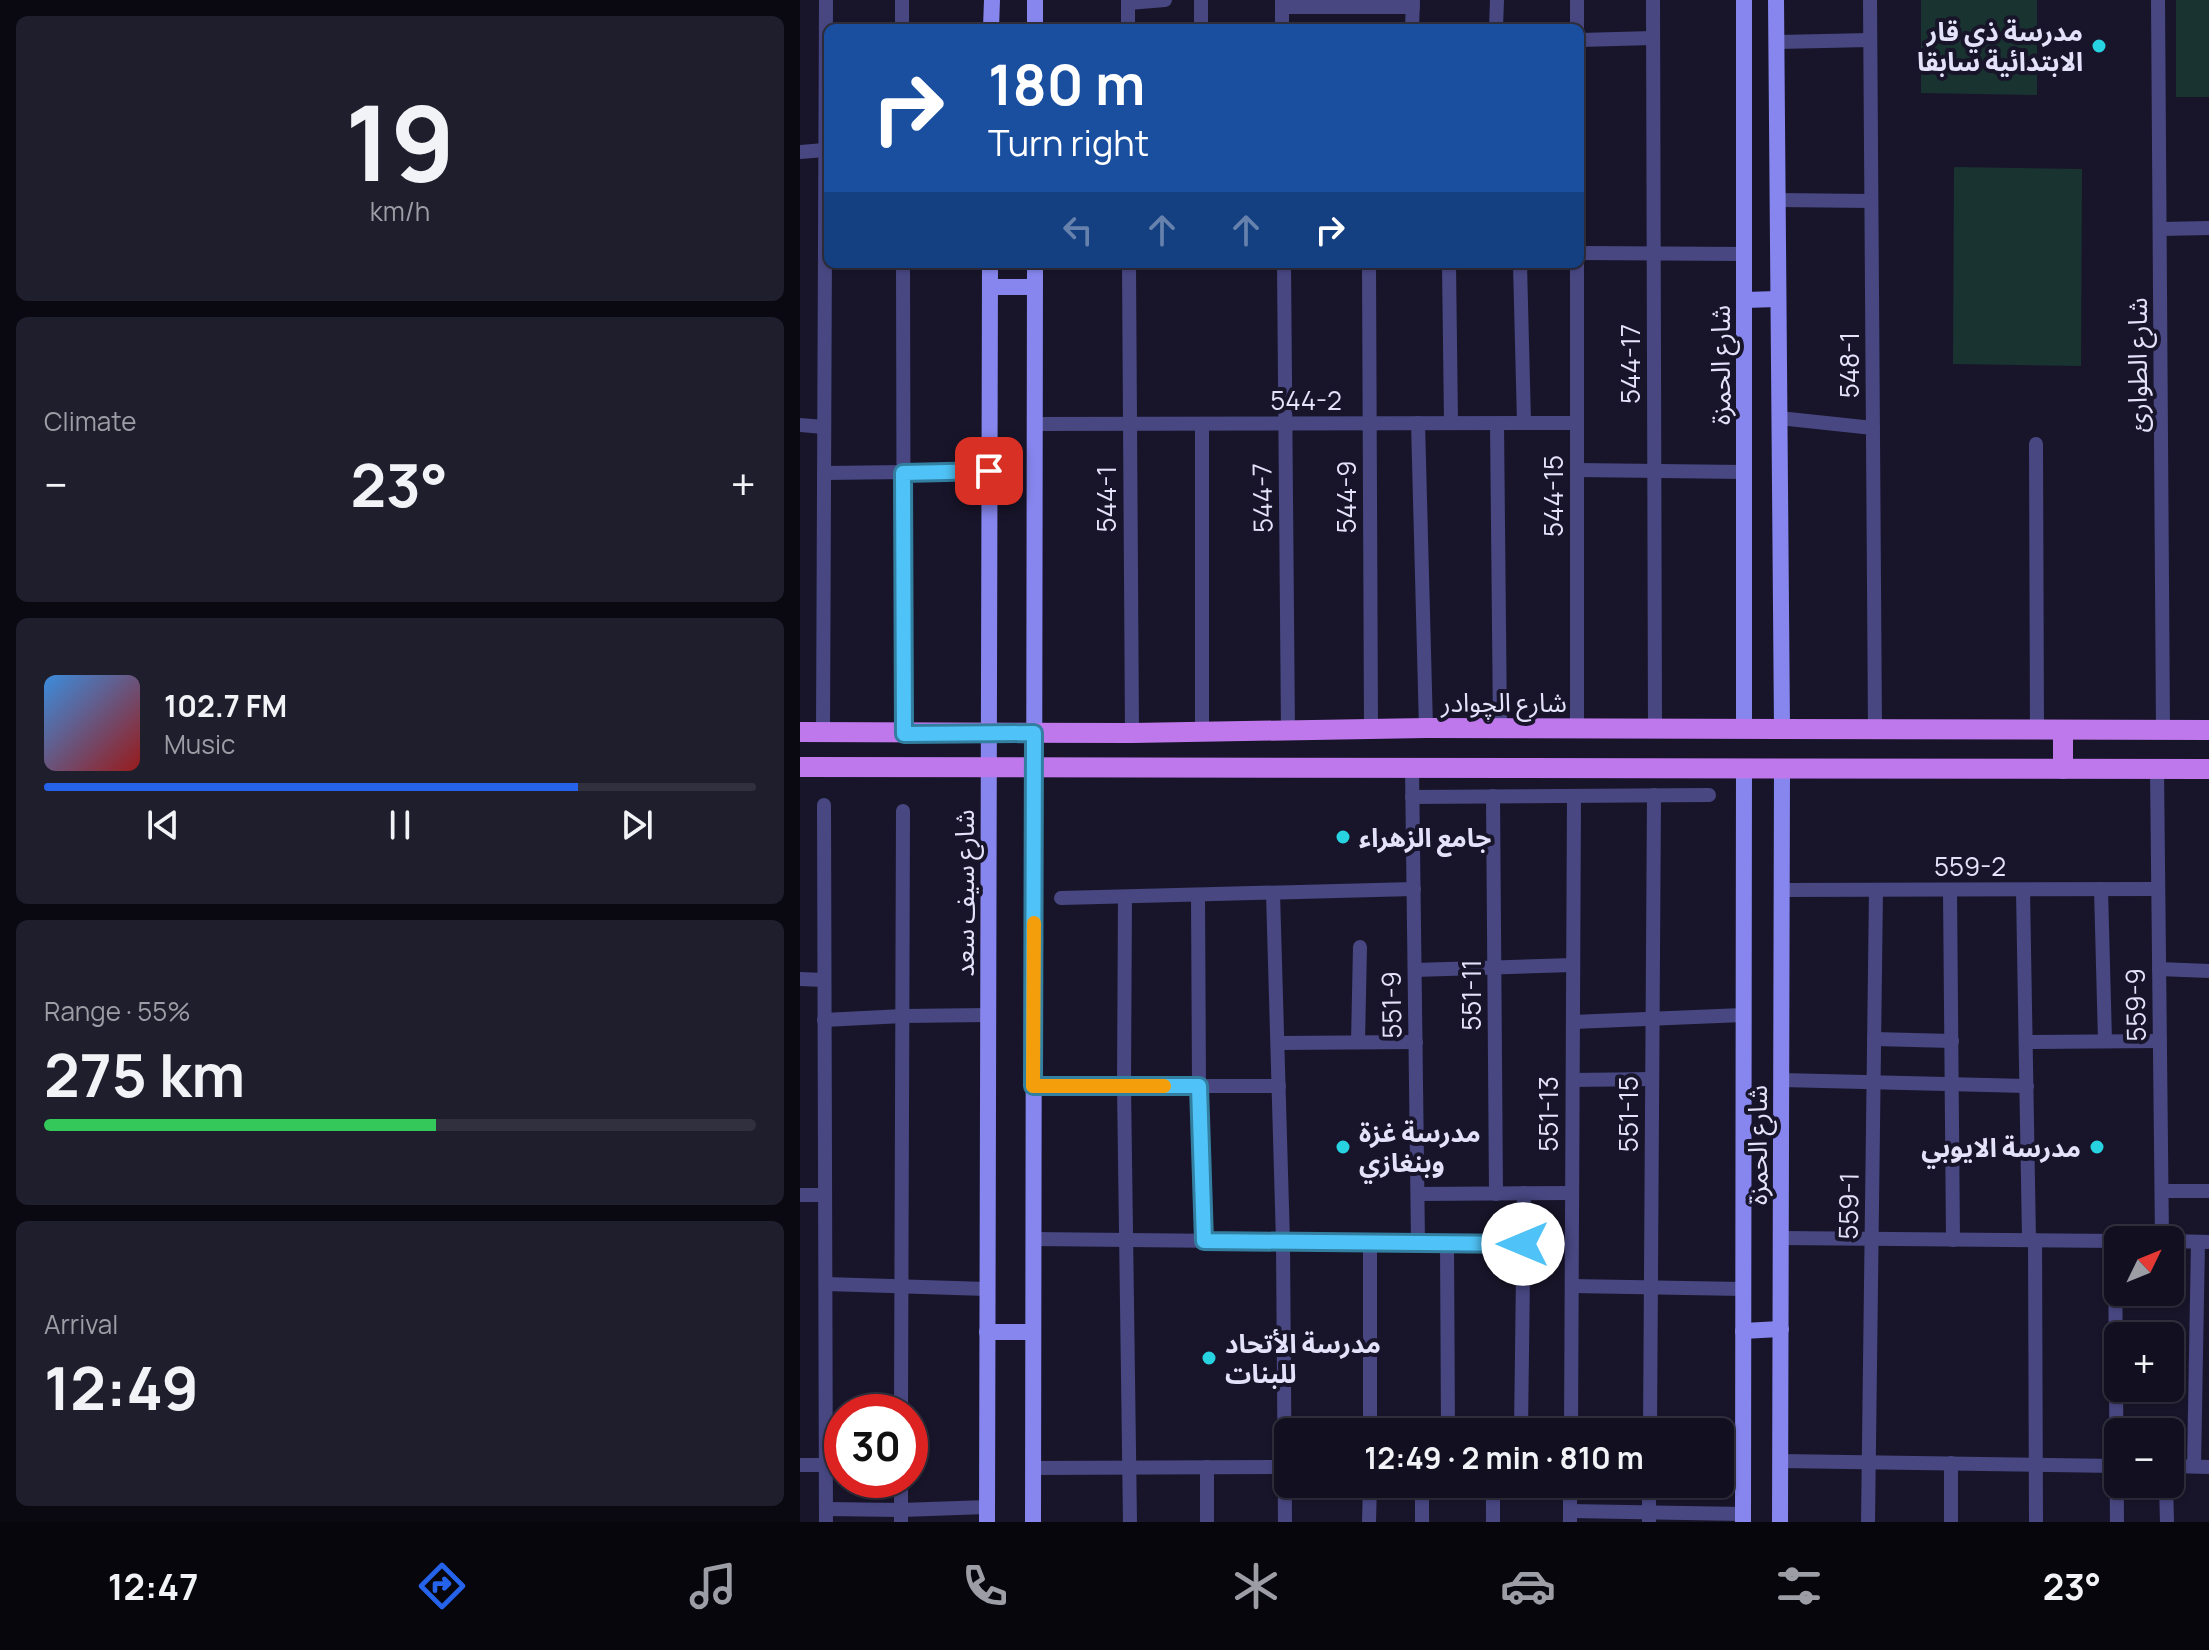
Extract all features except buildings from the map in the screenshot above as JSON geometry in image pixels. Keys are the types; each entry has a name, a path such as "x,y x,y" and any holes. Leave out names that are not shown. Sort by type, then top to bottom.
{"main road":[{"name":"شارع الچوادر","path":"800,732 1132,733 1426,728 2209,730"},
{"path":"2063,730 2063,769"},
{"path":"800,767 2209,769"}],"street":[{"path":"826,0 827,24"},
{"path":"902,0 902,24"},
{"path":"991,24 992,0"},
{"path":"1035,0 1035,24"},
{"path":"1128,24 1128,2 1165,0"},
{"path":"1201,0 1201,24"},
{"path":"1496,24 1497,0"},
{"path":"1577,0 1577,24"},
{"name":"544-17","path":"1653,0 1655,728"},
{"name":"شارع الحمزة","path":"1744,0 1744,730"},
{"path":"1776,0 1782,729"},
{"name":"548-1","path":"1870,0 1875,730"},
{"name":"شارع الطوارئ","path":"2158,0 2163,730"},
{"path":"1282,4 1413,3 1412,24"},
{"path":"1584,40 1653,38"},
{"path":"1776,42 1870,40"},
{"path":"800,152 824,150"},
{"path":"1777,200 1871,201"},
{"path":"2161,229 2209,228"},
{"path":"1584,253 1744,254"},
{"path":"823,733 826,268"},
{"path":"903,268 904,734"},
{"name":"شارع سيف سعد","path":"987,1514 990,268"},
{"path":"1033,1522 1035,268"},
{"name":"544-1","path":"1129,268 1132,733"},
{"name":"544-7","path":"1284,268 1288,732"},
{"name":"544-9","path":"1369,268 1371,730"},
{"path":"1449,268 1451,423"},
{"path":"1520,268 1524,423"},
{"name":"544-15","path":"1577,268 1577,728"},
{"path":"990,287 1035,287"},
{"path":"1744,300 1778,299"},
{"path":"1779,418 1873,428"},
{"path":"1418,423 1426,728"},
{"path":"1497,423 1500,728"},
{"name":"544-2","path":"1035,424 1577,423"},
{"path":"1202,424 1202,732"},
{"path":"800,425 824,427"},
{"path":"2036,444 2037,730"},
{"path":"1577,470 1743,472"},
{"path":"824,473 989,471"},
{"name":"551-9","path":"1412,768 1418,1242"},
{"name":"شارع الحمزة","path":"1743,1518 1744,769"},
{"name":"شارع الحمزة","path":"1780,1522 1782,769"},
{"name":"559-9","path":"2157,769 2162,1226"},
{"name":"551-15","path":"1650,1418 1654,795"},
{"path":"1412,797 1709,795"},
{"name":"551-11","path":"1493,796 1496,1194"},
{"name":"551-13","path":"1571,1418 1574,796"},
{"path":"824,805 826,1394"},
{"path":"901,1394 903,811"},
{"path":"1061,898 1414,889"},
{"path":"2101,889 2105,1041"},
{"name":"559-2","path":"1782,890 2158,889"},
{"name":"559-1","path":"1868,1522 1876,890"},
{"path":"1950,890 1953,1240"},
{"path":"2023,890 2036,1522"},
{"path":"1273,893 1285,1418"},
{"path":"1198,895 1204,1241"},
{"path":"1125,897 1124,1086 1130,1522"},
{"path":"1358,1042 1360,947"},
{"path":"1415,970 1573,965"},
{"path":"2159,969 2209,971"},
{"path":"800,979 824,980"},
{"path":"824,1020 988,1015"},
{"path":"1573,1022 1743,1015"},
{"path":"1874,1039 1952,1041"},
{"path":"2026,1042 2160,1041"},
{"path":"1278,1043 1416,1042"},
{"path":"1573,1080 1652,1079"},
{"path":"1782,1080 2027,1086"},
{"path":"1033,1086 1279,1086"},
{"path":"2162,1191 2209,1191"},
{"path":"1521,1418 1524,1193"},
{"path":"1418,1194 1572,1193"},
{"path":"800,1195 825,1195"},
{"path":"1781,1238 2104,1241"},
{"path":"1033,1239 1523,1244"},
{"path":"2202,1466 2203,1242"},
{"path":"1370,1243 1370,1418"},
{"path":"1447,1244 1448,1418"},
{"path":"826,1284 987,1289"},
{"path":"1572,1286 1743,1289"},
{"path":"2117,1306 2117,1418"},
{"path":"1743,1331 1781,1329"},
{"path":"987,1332 1033,1332"},
{"path":"1780,1461 2104,1466"},
{"path":"1951,1463 1951,1522"},
{"path":"800,1465 824,1465"},
{"path":"1207,1467 1207,1522"},
{"path":"1033,1468 1274,1467"},
{"path":"1285,1498 1285,1522"},
{"path":"1369,1522 1370,1498"},
{"path":"1422,1498 1422,1522"},
{"path":"1493,1498 1493,1522"},
{"path":"2117,1498 2117,1522"},
{"path":"2166,1498 2167,1522"},
{"path":"826,1515 987,1514"},
{"path":"1570,1516 1743,1518"}],"green space":[{"path":"1921,0 2037,0 2037,95 1921,93"},
{"path":"2176,0 2209,0 2209,97 2176,97"},
{"path":"1954,167 2082,169 2081,366 1953,364"}],"slow traffic":[{"path":"1034,923 1033,1086 1164,1086"}],"place":[{"name":"مدرسة ذي قار الابتدائية سابقا","path":"2099,46"},
{"name":"جامع الزهراء","path":"1343,837"},
{"name":"مدرسة غزة وبنغازي","path":"1343,1147"},
{"name":"مدرسة الايوبي","path":"2097,1147"},
{"name":"مدرسة الأتحاد للبنات","path":"1209,1358"}],"route":[{"path":"989,471 903,473 904,734 1034,733 1033,1086 1199,1086 1204,1241 1523,1244"}]}
